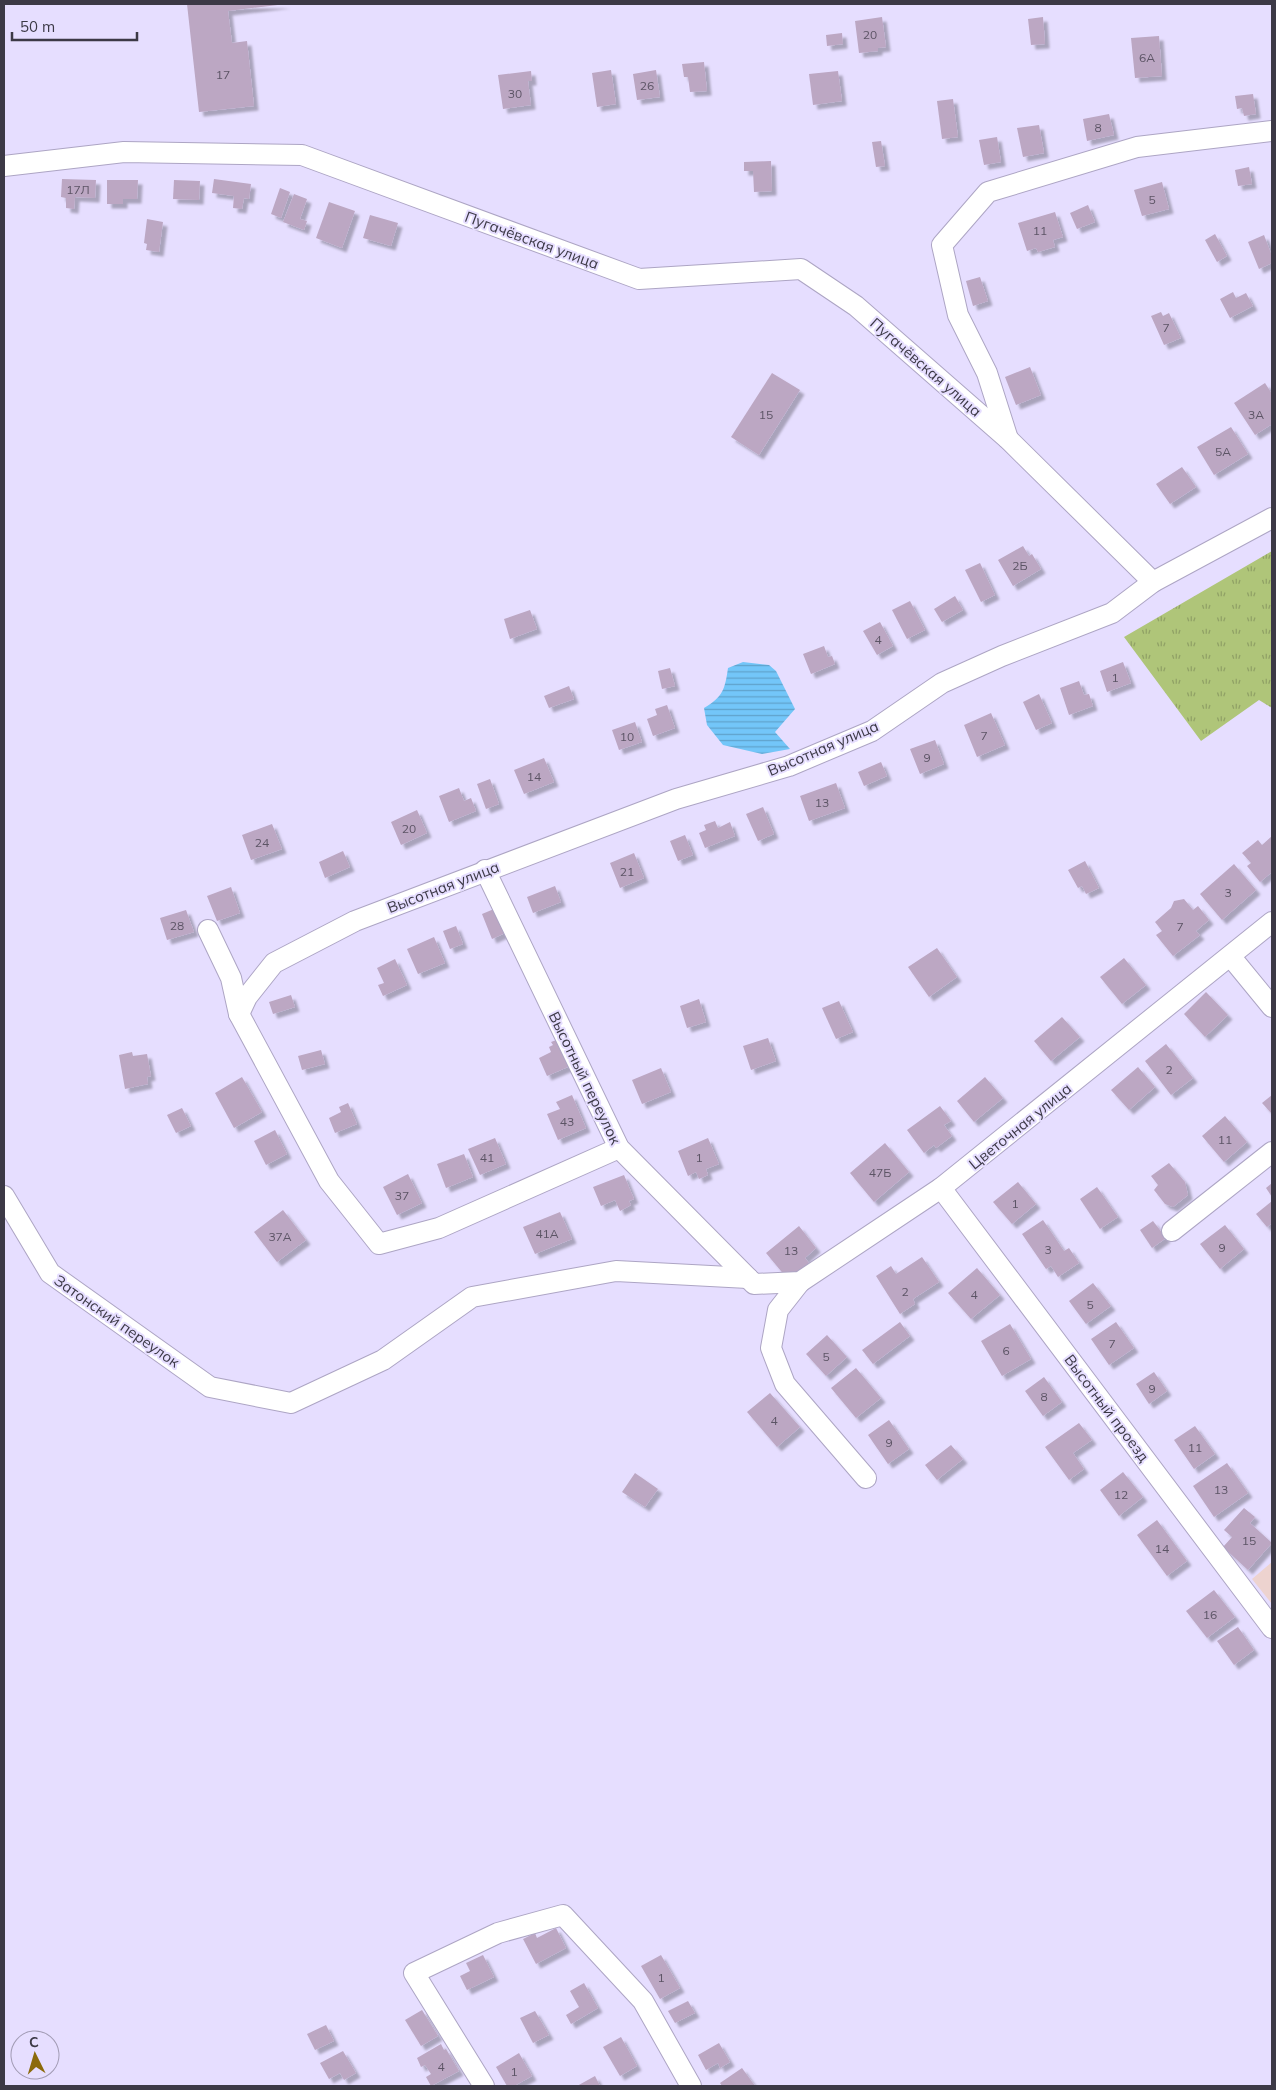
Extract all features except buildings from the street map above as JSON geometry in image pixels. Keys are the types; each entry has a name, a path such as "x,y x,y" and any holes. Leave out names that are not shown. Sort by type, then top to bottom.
{"street":[{"name":"Пугачёвская улица","path":"1008,439 987,373 958,315 942,245 988,192 1137,147 1272,131"},
{"name":"Пугачёвская улица","path":"4,166 124,152 302,155 639,279 801,269 856,306 1008,439 1153,582"},
{"name":"Высотная улица","path":"240,1014 247,997 274,963 355,921 676,799 788,766 872,731 942,684 1002,656 1112,613 1153,582 1272,518"},
{"name":"Высотный переулок","path":"485,870 619,1148 748,1278"},
{"name":"Цветочная улица","path":"800,1282 941,1188 1272,922"},
{"path":"208,930 232,978 240,1014 328,1181 379,1244 440,1228 619,1148"},
{"path":"1231,956 1272,1008"},
{"path":"1172,1231 1272,1152"},
{"name":"Высотный проезд","path":"941,1188 1272,1628"},
{"name":"Затонский переулок","path":"4,1196 50,1273 210,1387 291,1403 383,1360 472,1297 616,1271 748,1278"},
{"path":"748,1278 754,1284 800,1282"},
{"path":"800,1282 778,1310 771,1348 785,1384 866,1478"},
{"path":"484,2086 414,1974 498,1934 563,1915 643,2001 691,2086"}],"shaded area":[{"path":"1272,1562 1272,1604 1252,1579"}],"green space":[{"path":"1272,551 1272,708 1259,700 1201,741 1124,637"}],"water":[{"path":"743,662 769,665 776,671 795,709 775,732 790,749 762,754 723,745 707,725 704,708 722,692 728,668"}]}
